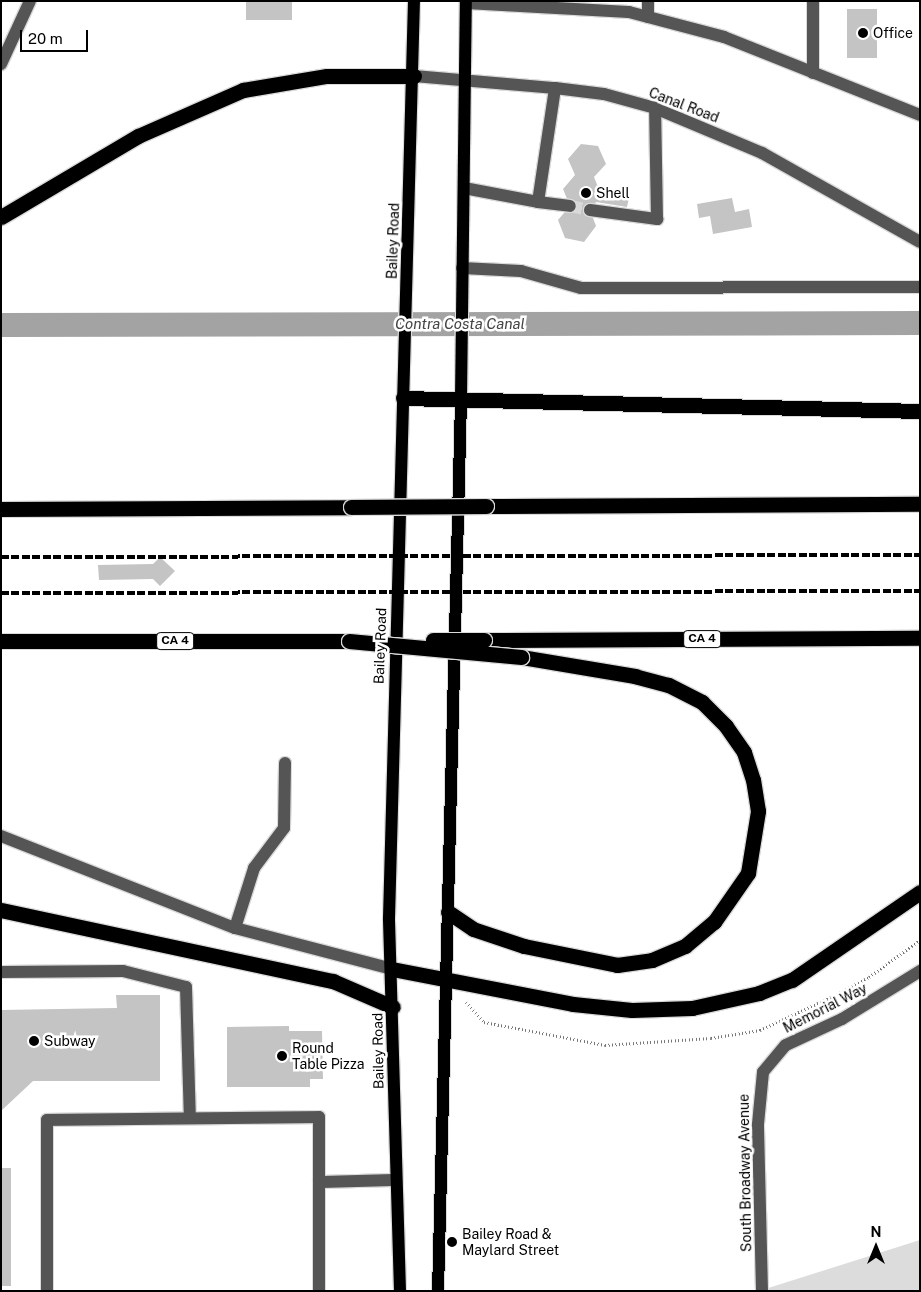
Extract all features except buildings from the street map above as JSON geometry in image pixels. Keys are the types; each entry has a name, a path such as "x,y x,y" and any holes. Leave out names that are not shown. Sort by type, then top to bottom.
{"highway":[{"path":"1,217 138,136 243,90 327,76 414,76"},
{"path":"403,398 461,398 551,404 920,411"},
{"path":"1,509 920,504"},
{"name":"CA 4","path":"1,641 920,638"},
{"path":"349,641 521,657 635,676 668,685 702,702 726,726 744,752 753,780 758,811 748,873 714,922 686,946 652,960 617,964 524,946 473,929 448,912"},
{"path":"392,969 574,1004 632,1010 692,1008 759,994 792,980 920,892"},
{"path":"1,910 333,981 392,1007"}],"main road":[{"name":"Bailey Road","path":"400,1291 392,1007 390,780 414,76 414,1"},
{"path":"438,1291 461,398 466,2"}],"street":[{"path":"1,64 30,1"},
{"path":"648,1 648,17"},
{"path":"813,1 813,73"},
{"path":"466,2 629,12 724,37 920,115"},
{"name":"Canal Road","path":"414,76 604,94 655,108 762,153 920,242"},
{"path":"538,202 555,88"},
{"path":"590,210 657,219 655,108"},
{"path":"464,188 570,206"},
{"path":"462,268 521,271 582,288 920,287"},
{"path":"235,928 254,868 284,828 285,763"},
{"path":"1,836 235,928 392,969"},
{"path":"1,972 123,971 186,987 190,1118"},
{"name":"Memorial Way","path":"771,1058 786,1044 842,1019 920,971"},
{"name":"South Broadway Avenue","path":"762,1291 760,1082 771,1058"},
{"path":"47,1291 47,1120 318,1117 318,1291"},
{"path":"318,1182 396,1180"}],"shaded area":[{"path":"920,1240 920,1291 762,1291 762,1290"}],"waterway":[{"name":"Contra Costa Canal","path":"1,325 920,323"}],"tunnel":[{"path":"570,206 590,210"}],"railway":[{"path":"1,557 920,555"},
{"path":"1,593 920,591"}],"place":[{"name":"Office","path":"863,33"},
{"name":"Shell","path":"586,193"},
{"name":"Subway","path":"34,1041"},
{"name":"Round Table Pizza","path":"282,1056"},
{"name":"Bailey Road & Maylard Street","path":"452,1242"}]}
